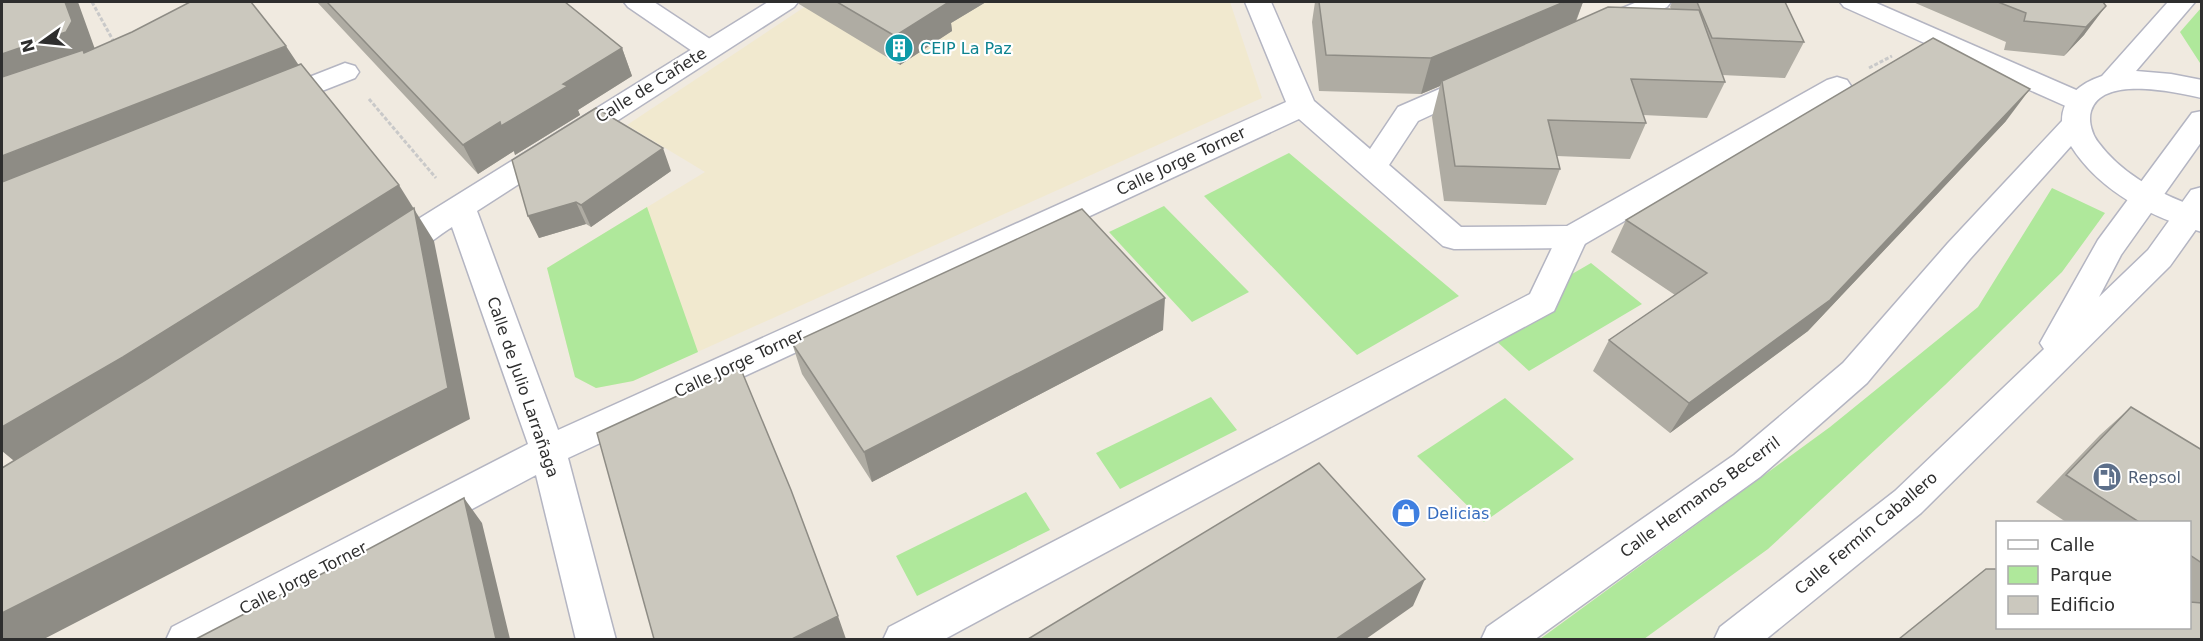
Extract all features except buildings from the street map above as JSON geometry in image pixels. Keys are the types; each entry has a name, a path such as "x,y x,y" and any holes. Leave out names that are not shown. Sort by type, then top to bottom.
{"street":[{"path":"637,2 707,49"},
{"name":"Calle de Cañete","path":"366,267 707,49 785,2"},
{"path":"1258,2 1302,106 1454,238 1572,237 1837,86"},
{"path":"1582,36 1658,2"},
{"path":"1853,2 2078,113 2086,147 2100,164 2144,196 2197,211 2159,258 2044,369"},
{"name":"Calle Hermanos Becerril","path":"2111,83 2182,2"},
{"path":"257,108 345,72"},
{"path":"1373,167 1408,114 1495,75"},
{"name":"Calle Hermanos Becerril","path":"1501,639 1747,466 1856,373 2078,113 2092,90 2111,83 2150,80 2202,89"},
{"name":"Calle Jorge Torner","path":"186,639 548,451 1302,106"},
{"path":"2044,369 2109,248 2144,196 2202,120"},
{"name":"Calle de Julio Larrañaga","path":"460,206 548,451 596,639"},
{"path":"903,639 1542,302 1572,237"},
{"name":"Calle Fermín Caballero","path":"1734,639 1908,502 2044,369"}],"path":[{"path":"92,2 115,45"},
{"path":"345,72 460,206"}],"shaded area":[{"path":"812,2 1230,2 1262,98 633,381 596,388 575,377 547,268 705,172 627,125"}],"green space":[{"path":"2201,8 2202,62 2200,63 2180,32"},
{"path":"1289,153 1459,296 1357,355 1204,196"},
{"path":"2052,188 2105,213 2062,272 1945,385 1768,549 1644,639 1540,639 1830,427 1978,307"},
{"path":"1164,206 1249,292 1192,322 1109,232"},
{"path":"647,207 698,352 633,381 596,388 575,377 547,268"},
{"path":"1591,263 1642,304 1529,371 1481,327"},
{"path":"1211,397 1237,430 1120,489 1096,453"},
{"path":"1505,398 1574,459 1484,522 1417,456"},
{"path":"1026,492 1050,530 917,596 896,556"}],"place":[{"name":"CEIP La Paz","path":"899,48"},
{"name":"Repsol","path":"2107,477"},
{"name":"Delicias","path":"1406,513"}]}
